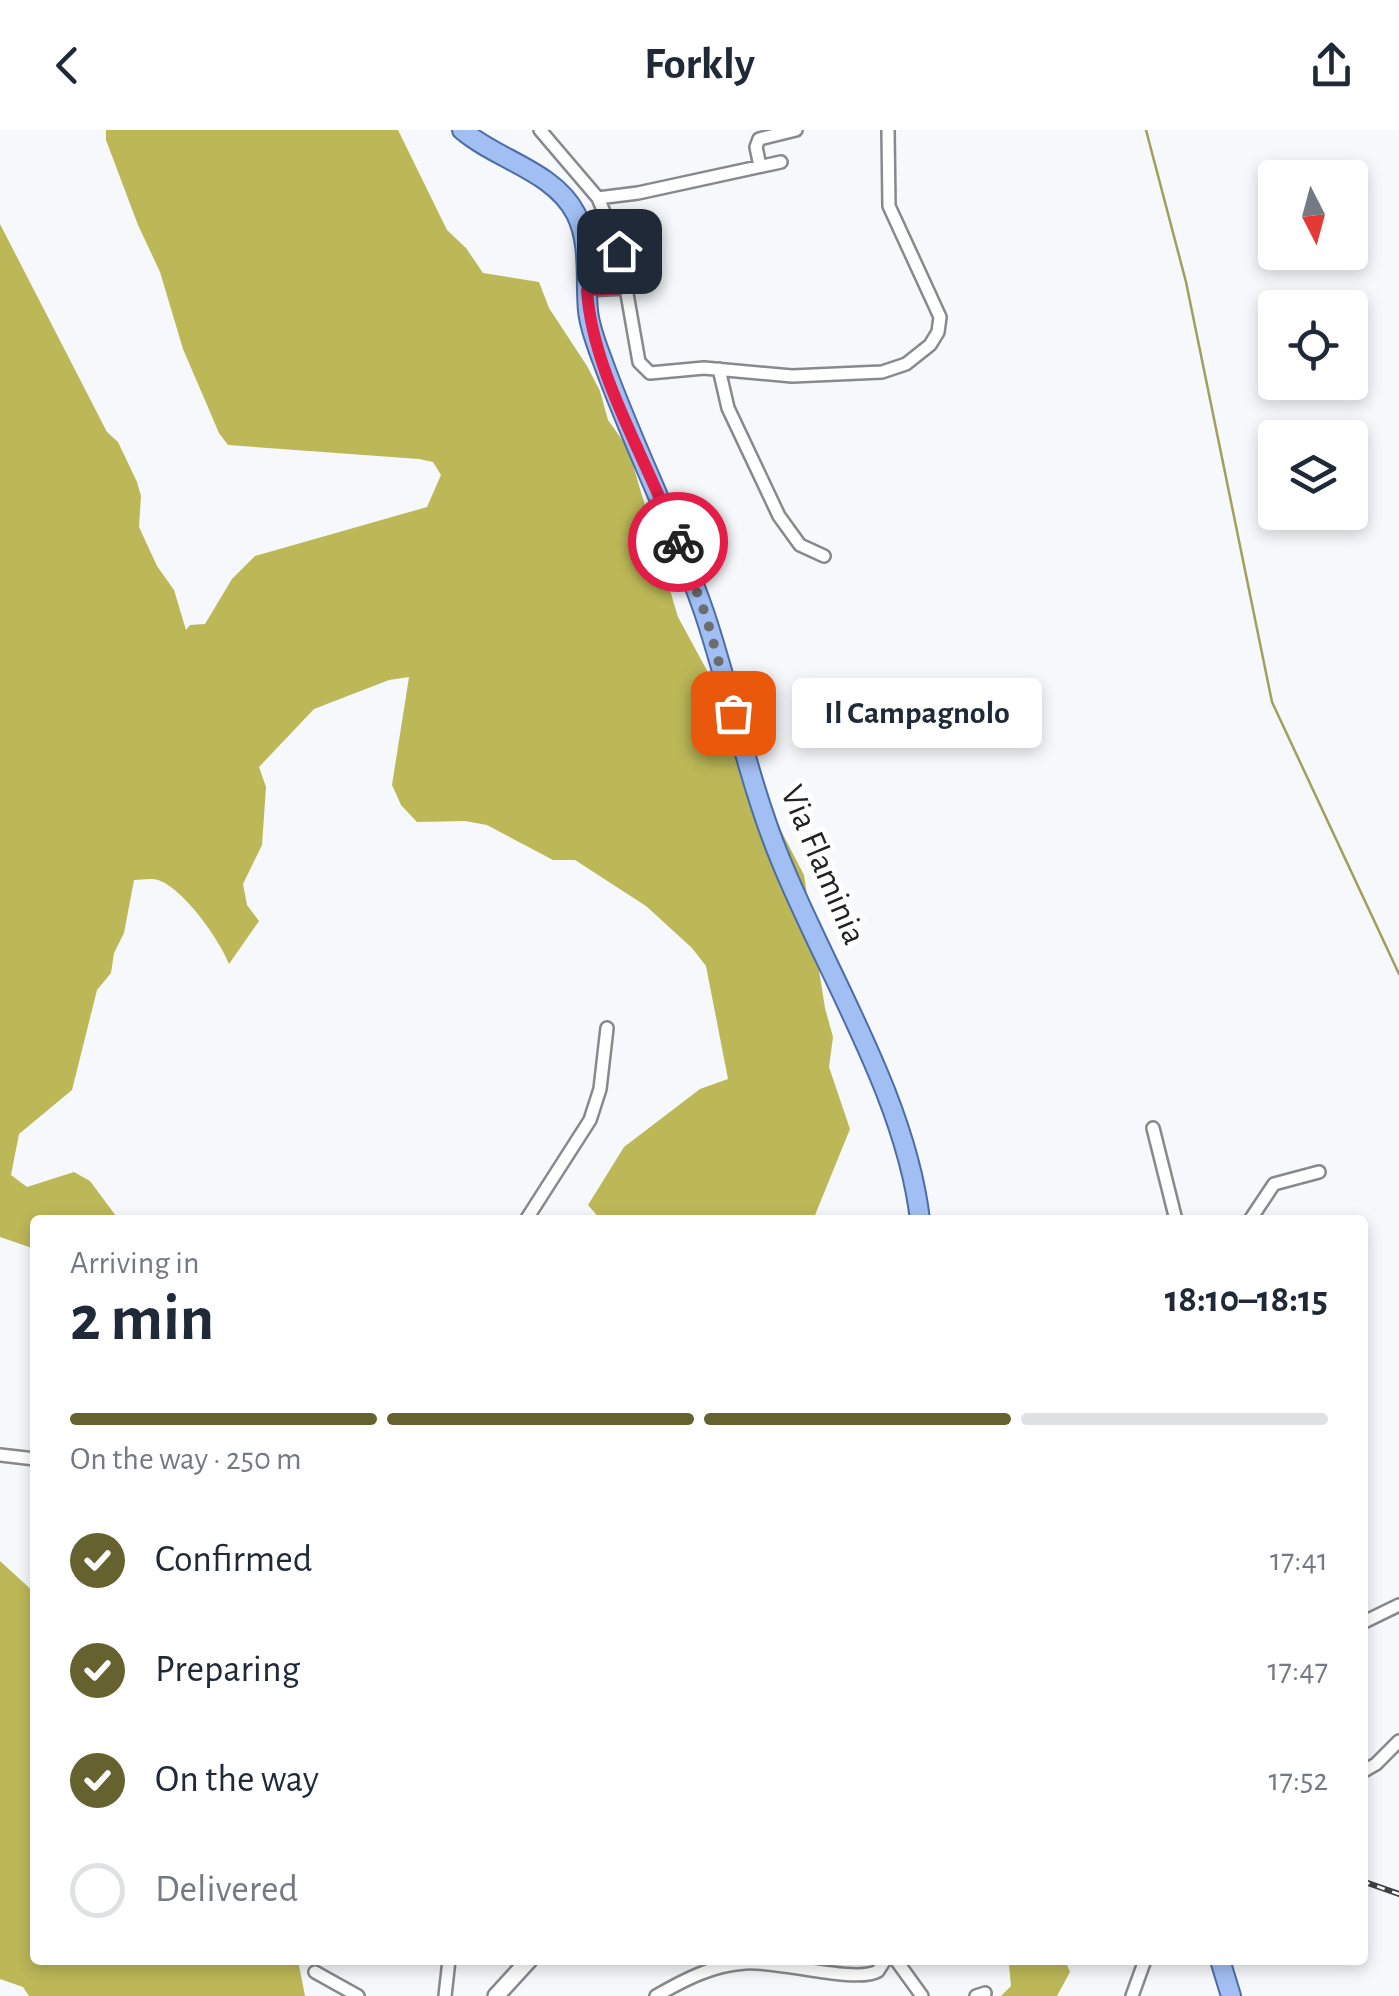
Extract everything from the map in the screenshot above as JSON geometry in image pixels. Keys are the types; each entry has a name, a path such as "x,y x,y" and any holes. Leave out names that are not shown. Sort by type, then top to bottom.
{"main road":[{"name":"Via Flaminia","path":"462,130 537,176 568,201 583,234 590,320 598,348 706,616 764,817 897,1124 915,1182 919,1215"},
{"path":"496,1996 524,1965"},
{"path":"1222,1965 1231,1996"}],"street":[{"path":"540,130 598,198 616,239 634,342 643,368 654,373 719,369 798,376 886,371 906,364 935,339 940,326 939,314 888,206 888,130"},
{"path":"760,166 756,141 796,130"},
{"path":"598,198 646,192 780,162"},
{"path":"587,290 626,288"},
{"path":"719,369 728,408 751,464 779,516 800,546 824,556"},
{"path":"529,1215 594,1109 607,1028"},
{"path":"1154,1128 1175,1215"},
{"path":"1253,1215 1274,1184 1319,1172"},
{"path":"0,1455 30,1458"},
{"path":"1368,1620 1399,1605"},
{"path":"1368,1769 1399,1741"},
{"path":"444,1996 448,1965"},
{"path":"656,1996 702,1972 728,1965"},
{"path":"792,1965 865,1976 878,1972 882,1965"},
{"path":"900,1965 922,1996"},
{"path":"1132,1996 1143,1965"},
{"path":"315,1972 358,1996"}],"shaded area":[{"path":"106,130 398,130 447,230 466,248 483,273 539,282 549,308 600,391 608,420 628,448 678,617 711,678 717,707 804,875 833,1037 829,1067 850,1129 815,1215 597,1215 588,1205 624,1147 700,1089 728,1079 706,966 646,906 575,860 553,860 487,825 465,821 417,822 401,805 392,785 409,677 389,680 314,709 259,767 266,787 262,845 243,884 247,905 259,921 229,964 209,929 178,893 158,880 134,880 124,933 114,953 111,973 97,990 72,1090 19,1134 11,1175 27,1187 74,1172 90,1181 115,1215 30,1215 30,1247 0,1237 0,224 107,432 118,442 137,482 141,496 139,527 157,566 174,590 186,630 190,625 205,624 232,579 255,556 427,507 441,475 433,462 419,459 228,445 219,433 183,349 160,272 106,140"},
{"path":"0,1561 30,1588 30,1965 299,1965 305,1996 29,1996 23,1987 0,1979"},
{"path":"1009,1965 1067,1965 1070,1972 1057,1996 1001,1996 1011,1986"}],"waterway":[{"path":"1146,130 1186,282 1272,702 1399,974"}],"railway":[{"path":"1368,1883 1399,1894"}],"way so far":[{"path":"678,542 706,616 733,713"}],"place":[{"name":"Il Campagnolo","path":"733,713"}],"route":[{"path":"619,251 626,288 587,290 590,320 604,365 678,542"}]}
